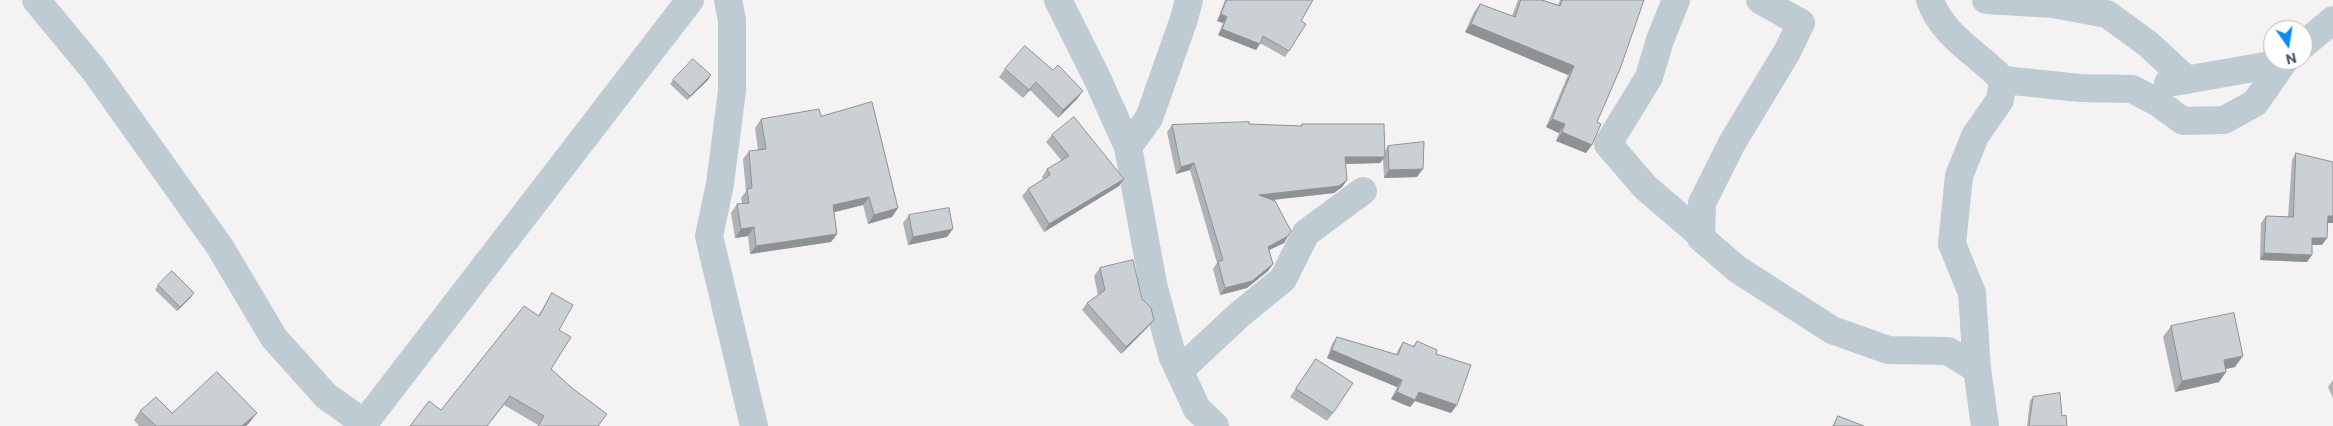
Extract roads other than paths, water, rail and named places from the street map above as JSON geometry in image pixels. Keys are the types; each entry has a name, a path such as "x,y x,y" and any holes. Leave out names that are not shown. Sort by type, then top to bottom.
{"street":[{"path":"36,0 94,70 220,247 274,338 326,396 363,425 690,0"},
{"path":"728,0 732,20 732,91 720,184 709,236 754,426"},
{"path":"1058,0 1097,78 1128,147 1154,284 1172,355 1197,409 1215,426"},
{"path":"1128,147 1149,118 1189,0"},
{"path":"1676,0 1660,40 1649,77 1608,144 1645,187 1737,269 1832,330 1888,350 1948,351 1977,369"},
{"path":"1701,235 1702,203 1732,143 1787,52 1801,23 1760,0"},
{"path":"1930,0 1945,29 1989,65 2004,80 2080,88 2132,89 2263,65"},
{"path":"1986,0 2052,4 2107,14 2148,44 2187,80"},
{"path":"2313,37 2333,20"},
{"path":"2132,89 2157,102 2183,122 2224,120 2255,103 2278,70"},
{"path":"1985,426 1977,369 1972,293 1952,244 1959,176 1975,136 2000,100 2004,80"},
{"path":"1179,371 1239,315 1283,279 1306,233 1363,191"}]}
